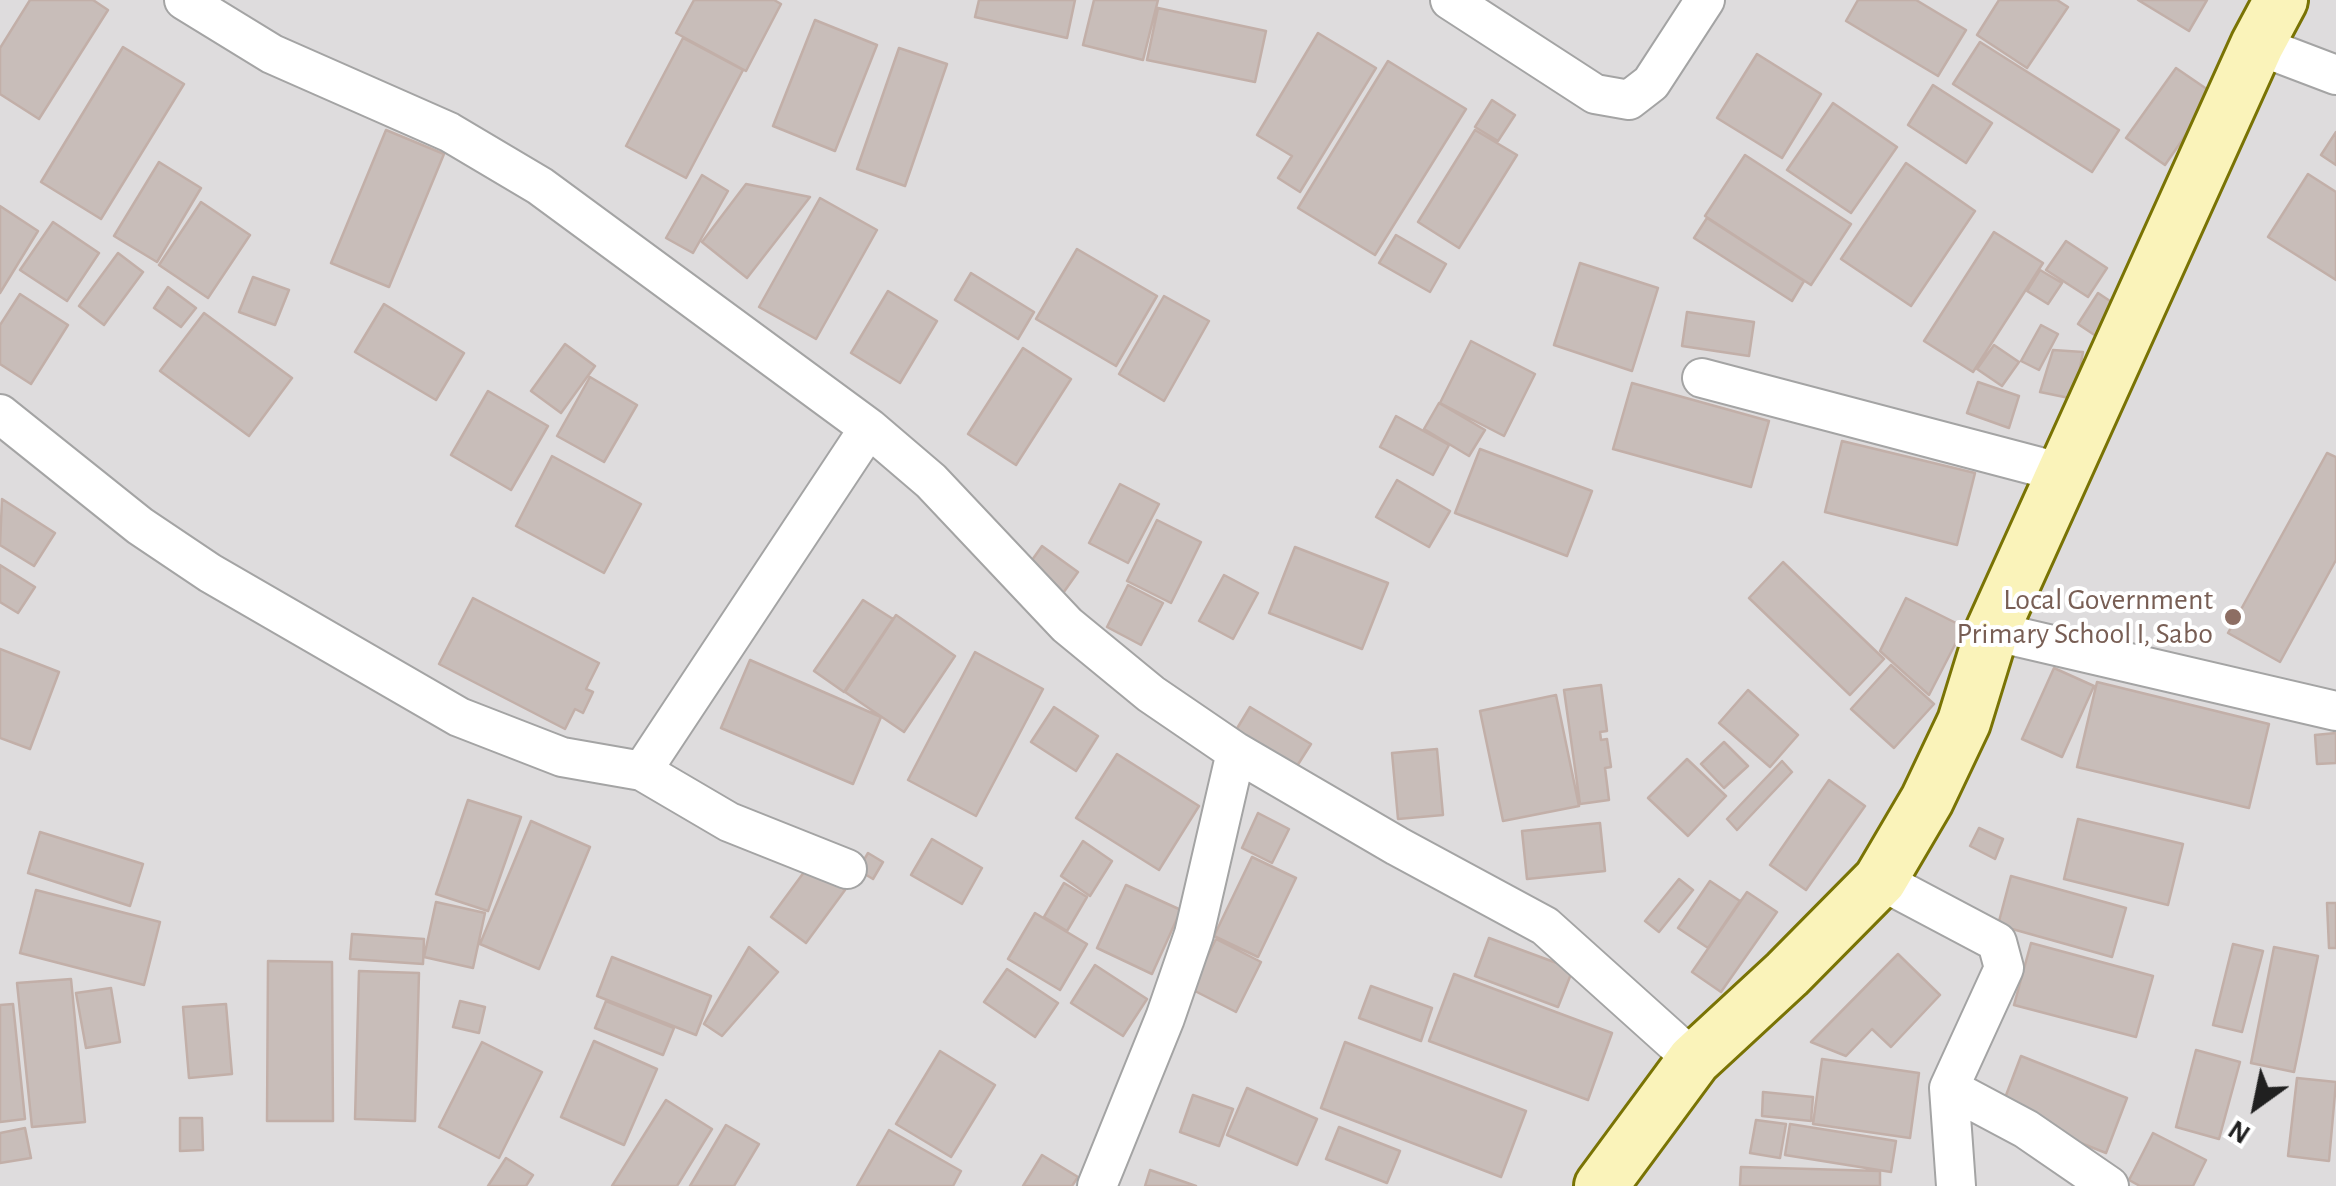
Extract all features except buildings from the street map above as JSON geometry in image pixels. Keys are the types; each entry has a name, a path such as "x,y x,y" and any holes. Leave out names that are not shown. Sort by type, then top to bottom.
{"main road":[{"path":"1600,1186 1694,1060 1788,974 1880,880 1926,800 1964,722 1992,631 2257,45 2281,0"}],"street":[{"path":"184,0 272,54 449,132 540,186 870,428 930,481 1067,625 1151,694 1236,752 1545,926 1694,1060"},
{"path":"1450,0 1595,94 1629,100 1651,83 1706,0"},
{"path":"2257,45 2336,75"},
{"path":"1702,378 2063,473"},
{"path":"0,414 140,526 210,573 459,716 562,758 642,771 729,822 848,870"},
{"path":"642,771 870,428"},
{"path":"1992,631 2336,711"},
{"path":"1097,1186 1165,1018 1194,934 1236,752"},
{"path":"1880,880 1997,942 2004,968 1949,1088 1956,1186"},
{"path":"1949,1088 2026,1129 2109,1186"}],"shaded area":[{"path":"0,0 2336,0 2336,1186 0,1186"}],"place":[{"name":"Local Government Primary School I, Sabo","path":"2233,617"}]}
